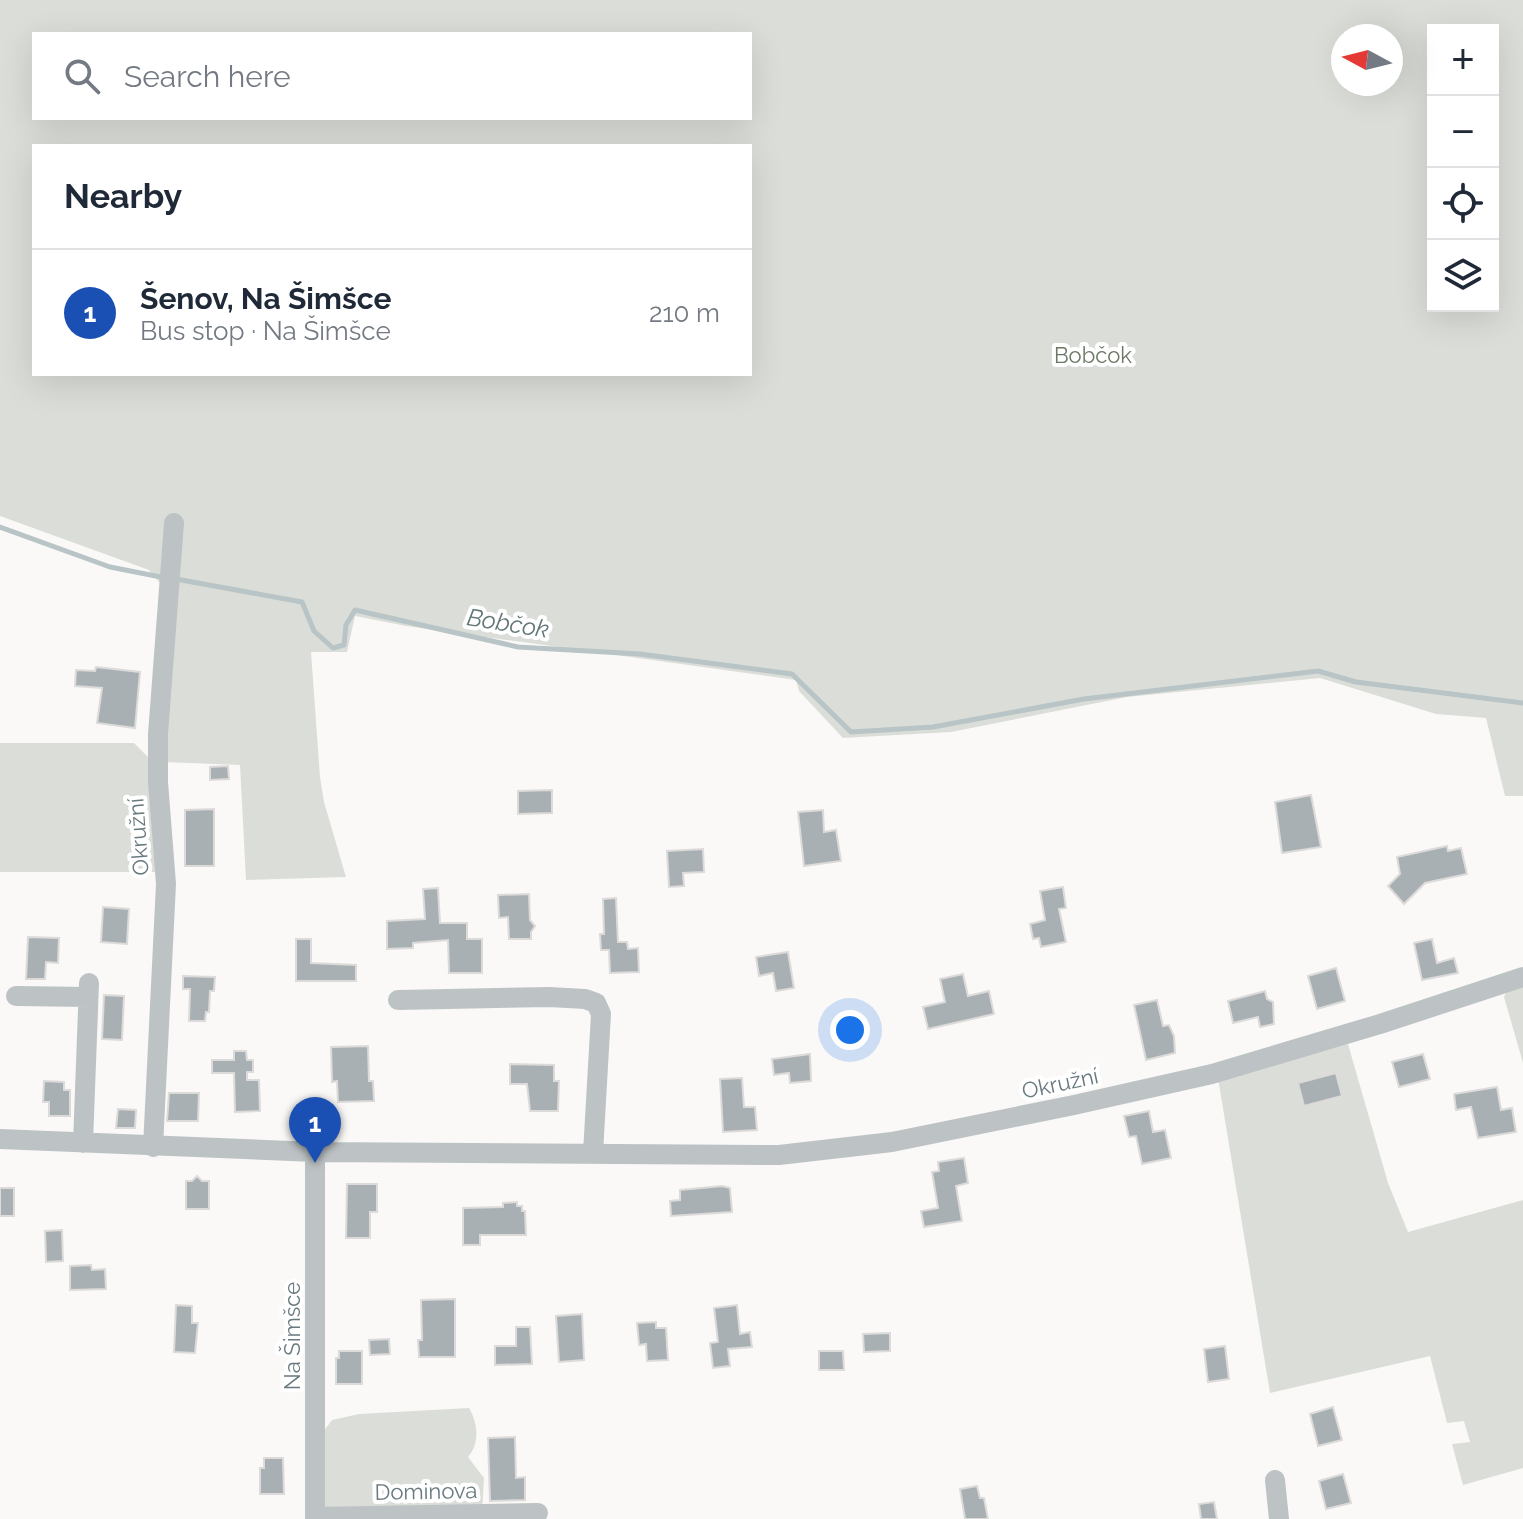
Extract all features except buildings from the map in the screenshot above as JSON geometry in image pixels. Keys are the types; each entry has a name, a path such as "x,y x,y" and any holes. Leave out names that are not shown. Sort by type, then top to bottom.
{"street":[{"name":"Okružní","path":"153,1147 166,884 158,782 158,734 174,523"},
{"name":"Okružní","path":"0,1139 315,1152 779,1155 892,1142 1212,1074 1523,977"},
{"path":"16,996 89,990 83,1143"},
{"path":"398,1000 549,997 585,999 596,1003 601,1014 593,1153"},
{"name":"Na Šimšce","path":"315,1152 315,1518"},
{"path":"1275,1480 1279,1519"},
{"name":"Dominova","path":"315,1518 538,1513"}],"green space":[{"name":"Bobčok","path":"0,0 1523,0 1523,796 1505,796 1486,718 1436,714 1320,678 1127,697 951,732 843,738 799,691 796,680 406,626 355,616 347,652 311,652 320,777 324,802 346,877 246,880 240,765 164,762 176,603 149,570 0,516"},
{"path":"0,743 134,743 148,757 154,775 158,872 0,872"},
{"path":"1523,986 1523,1063 1504,997 1506,992"},
{"path":"1348,1044 1388,1183 1408,1232 1523,1200 1523,1468 1463,1485 1452,1444 1470,1442 1464,1421 1447,1423 1430,1356 1270,1393 1218,1078"},
{"path":"469,1408 476,1433 468,1457 484,1478 482,1513 324,1512 323,1432 332,1420 359,1414"}],"waterway":[{"name":"Bobčok","path":"0,527 110,567 166,578"},
{"name":"Bobčok","path":"176,579 302,602 314,631 333,648 344,645 346,625 355,610 518,647 640,654 792,674 851,732 933,727 1084,699 1318,671 1356,682 1523,703"}],"place":[{"name":"Šenov, Na Šimšce","path":"315,1163"}]}
